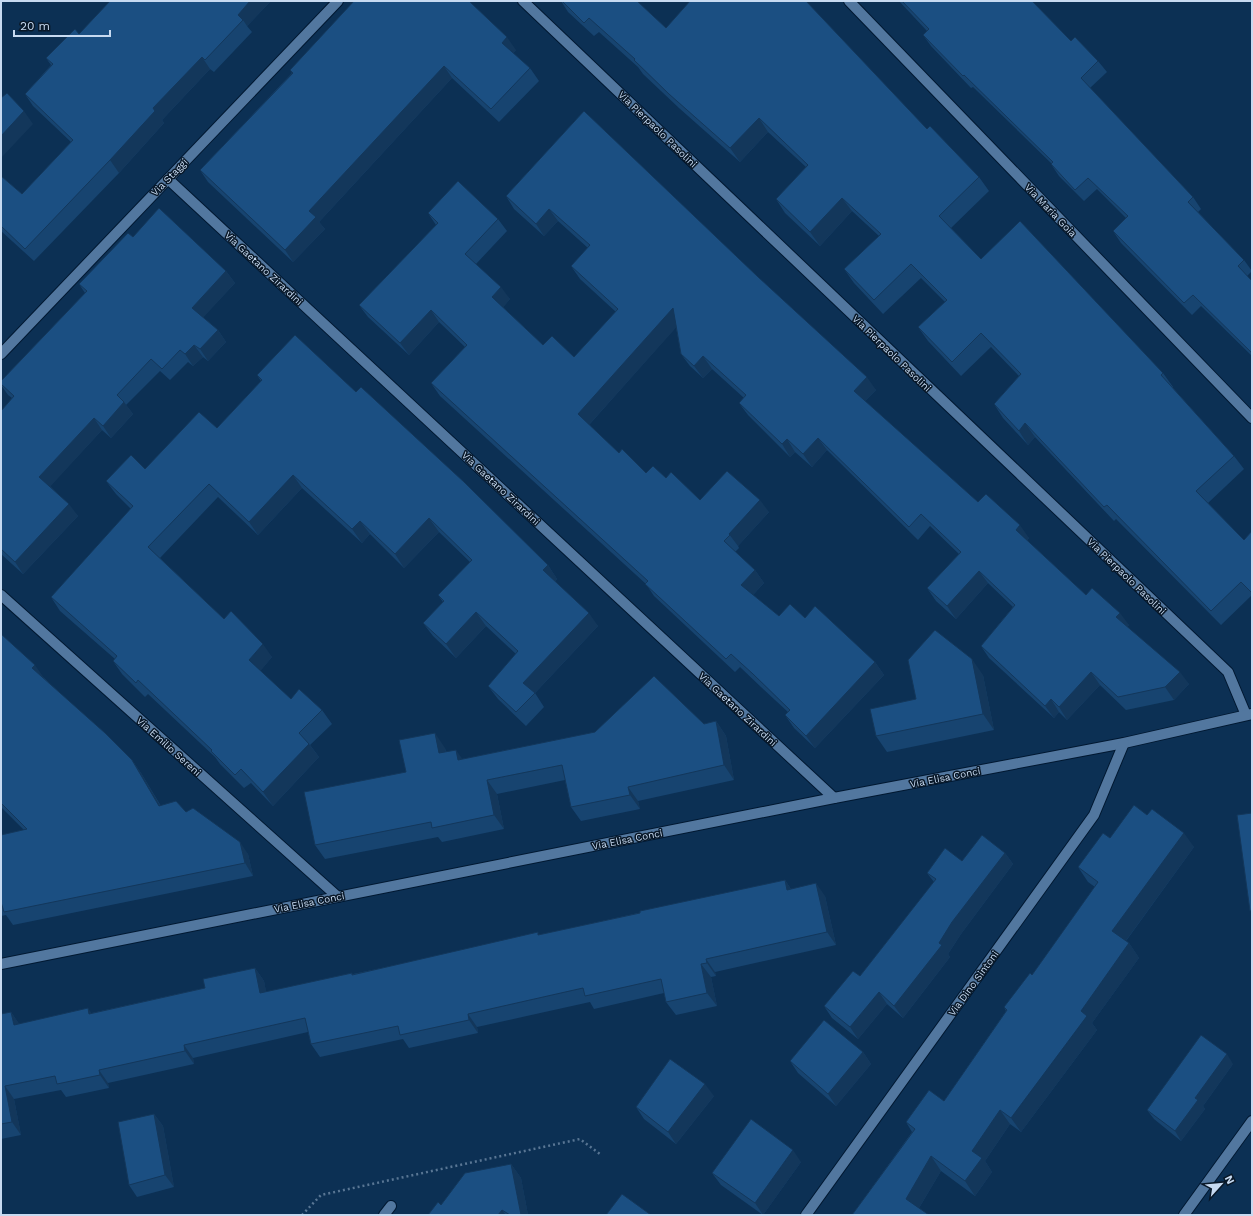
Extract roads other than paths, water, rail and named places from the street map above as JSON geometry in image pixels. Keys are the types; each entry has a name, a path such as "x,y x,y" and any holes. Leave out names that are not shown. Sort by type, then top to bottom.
{"street":[{"name":"Via Staggi","path":"1,354 338,1"},
{"name":"Via Pierpaolo Pasolini","path":"523,1 1228,672 1249,715"},
{"name":"Via Maria Goia","path":"849,1 1252,418"},
{"name":"Via Gaetano Zirardini","path":"168,179 834,798"},
{"name":"Via Emilio Sereni","path":"1,595 338,896"},
{"name":"Via Elisa Conci","path":"1,964 834,798 1124,743 1249,715"},
{"name":"Via Dino Sintoni","path":"806,1215 1094,815 1124,743"},
{"path":"1184,1215 1252,1121"},
{"path":"384,1215 391,1206"}]}
